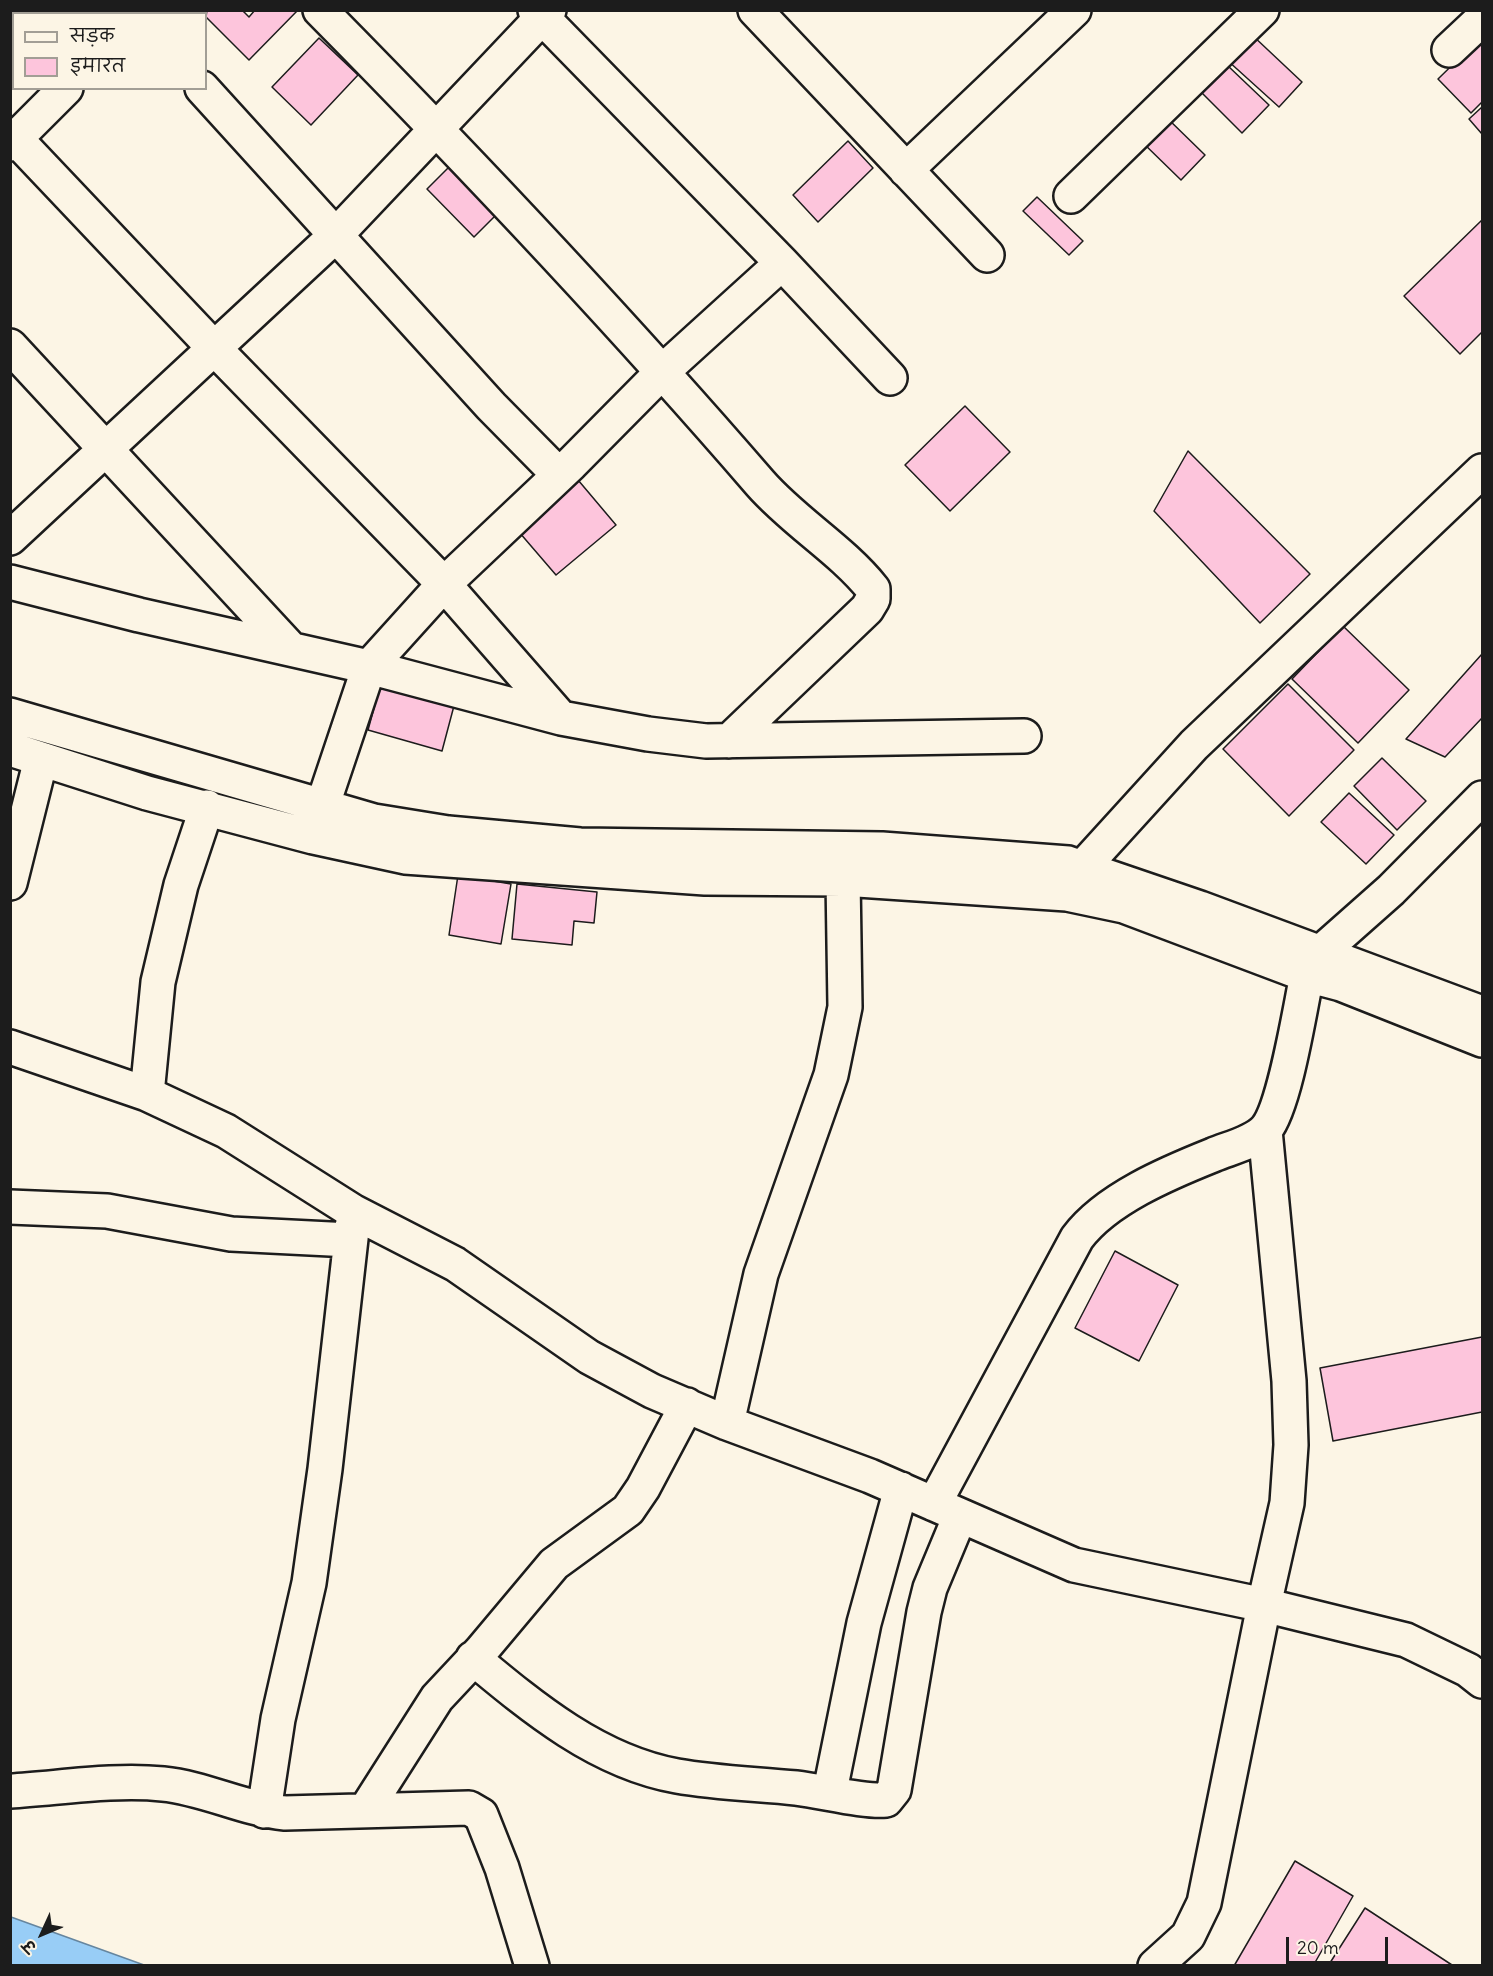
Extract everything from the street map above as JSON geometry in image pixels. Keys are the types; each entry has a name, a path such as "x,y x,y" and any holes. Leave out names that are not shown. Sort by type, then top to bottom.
{"street":[{"path":"320,10 438,130 663,372 782,507 873,589 873,599 867,609 729,741"},
{"path":"906,170 1074,10"},
{"path":"1071,196 1262,10"},
{"path":"10,538 335,236 438,130 542,13 890,378"},
{"path":"764,14 987,255"},
{"path":"1449,50 1482,19"},
{"path":"64,90 13,141 444,584 561,718"},
{"path":"204,90 490,406 559,476"},
{"path":"317,821 369,667 444,584 559,476 663,372 782,263"},
{"path":"10,346 108,449 290,648"},
{"path":"10,715 317,821 405,857 536,868 705,878 1075,881 1194,745 1482,471"},
{"path":"10,582 139,615 369,667 561,718 648,734 706,741 1024,736"},
{"path":"10,749 147,793 207,807 317,821 374,821 427,830 580,845 882,849 1045,860 1075,881 1124,906 1482,1013"},
{"path":"10,883 41,759"},
{"path":"473,1658 521,1697 571,1732 594,1746 640,1765 678,1776 830,1791 877,1801 886,1800 894,1791 908,1716 916,1652 947,1510 1077,1238 1090,1220 1113,1204 1182,1168 1253,1138 1265,1130 1278,1106 1314,963 1391,890 1482,798"},
{"path":"147,1094 158,982 181,885 207,807"},
{"path":"728,1423 761,1274 831,1075 845,1007 843,879"},
{"path":"1314,963 1341,984 1482,1040"},
{"path":"10,1047 147,1094 226,1131 352,1226 463,1269 613,1371 728,1423 901,1489 1074,1565 1263,1605 1406,1640 1468,1670 1482,1681"},
{"path":"1175,1960 1204,1903 1263,1605 1287,1503 1291,1445 1289,1381 1265,1130"},
{"path":"10,1207 107,1211 231,1234 352,1226"},
{"path":"264,1811 278,1719 309,1583 326,1469 352,1226"},
{"path":"365,1811 436,1698 554,1564 628,1510 643,1488 687,1405"},
{"path":"830,1791 864,1623 901,1489"},
{"path":"10,1791 162,1784 190,1788 264,1811 285,1813 458,1806 475,1810 480,1815 502,1868 532,1965"}],"water":[{"path":"11,1917 144,1965 11,1965"}],"building":[{"path":"10,10 19,10 20,12 12,12 12,42 10,40"},
{"path":"207,10 242,10 249,17 255,10 298,10 249,60 207,18"},
{"path":"1251,34 1302,82 1279,107 1227,60"},
{"path":"1482,36 1482,102 1471,113 1438,79"},
{"path":"319,38 358,75 311,125 272,87"},
{"path":"1227,65 1269,105 1242,133 1201,92"},
{"path":"1482,107 1482,134 1469,119"},
{"path":"1165,116 1205,155 1181,180 1141,141"},
{"path":"848,141 873,168 818,222 793,195"},
{"path":"455,161 502,209 474,237 427,189"},
{"path":"1037,197 1083,241 1069,255 1023,211"},
{"path":"1482,220 1482,332 1460,354 1404,296"},
{"path":"965,406 1010,452 950,511 905,465"},
{"path":"1188,451 1310,574 1260,623 1154,511"},
{"path":"573,474 616,525 556,575 513,525"},
{"path":"1343,626 1409,690 1358,743 1292,679"},
{"path":"1482,654 1482,718 1445,757 1406,739"},
{"path":"381,682 455,702 442,751 368,730"},
{"path":"1288,684 1354,750 1289,816 1223,749"},
{"path":"1382,758 1426,801 1397,830 1354,786"},
{"path":"1349,793 1394,835 1366,864 1321,822"},
{"path":"458,875 511,884 501,944 449,935"},
{"path":"517,884 597,892 594,923 574,921 572,945 512,939"},
{"path":"1115,1251 1178,1285 1139,1361 1075,1328"},
{"path":"1482,1337 1482,1412 1333,1441 1320,1368"},
{"path":"1295,1861 1353,1896 1313,1966 1234,1966"},
{"path":"1365,1908 1452,1965 1328,1966"}]}
